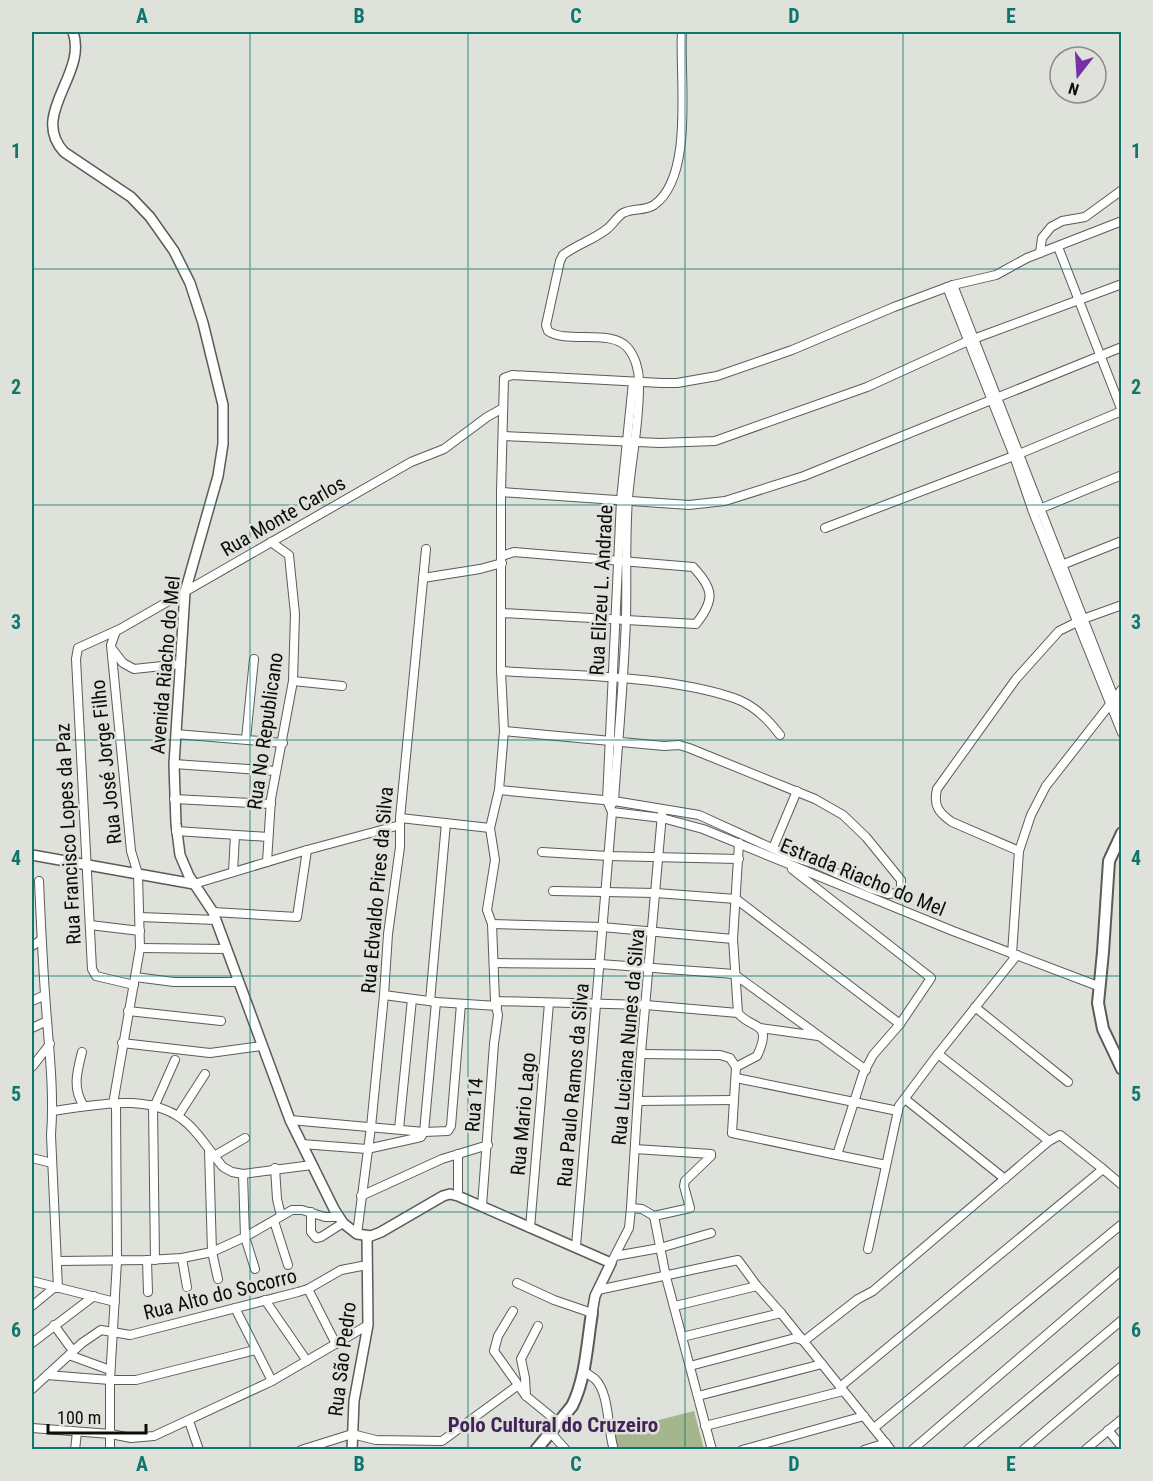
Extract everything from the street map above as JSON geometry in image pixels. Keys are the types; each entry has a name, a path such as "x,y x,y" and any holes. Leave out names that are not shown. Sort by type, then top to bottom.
{"main road":[{"path":"1122,833 1109,861 1103,952 1098,987 1098,1003 1103,1029 1122,1069"},
{"path":"536,1449 576,1399 583,1370 591,1313"}],"street":[{"name":"Avenida Riacho do Mel","path":"73,32 77,42 76,56 52,121 53,135 64,152 132,198 150,217 174,251 190,283 203,323 223,405 223,444 218,476 185,591 174,764 176,831 183,865 214,916 291,1120 312,1165 341,1220 362,1235"},
{"path":"636,382 632,355 624,344 591,336 555,335 548,331 546,325 563,255 606,230 625,212 652,206 669,187 680,150 683,120 682,32"},
{"path":"1040,253 1042,238 1051,226 1062,221 1085,217 1122,190"},
{"path":"32,855 194,884 400,821 490,828 500,790 504,731 501,671 501,492 504,382 508,375 677,383 717,376 792,350 950,286 996,275 1027,258 1122,220"},
{"path":"825,528 1016,455 1122,411 1058,247"},
{"path":"503,435 681,443 724,439 867,387 971,340 1122,284"},
{"path":"950,286 1112,701 1122,733"},
{"path":"501,492 689,505 725,501 804,476 1122,347"},
{"name":"Rua Elizeu L. Andrade","path":"610,805 618,679 626,620 623,562 625,500 636,382"},
{"name":"Rua Monte Carlos","path":"77,650 80,646 117,630 411,462 444,449 503,408"},
{"path":"1036,511 1122,475"},
{"path":"1058,567 1122,541"},
{"name":"Rua No Republicano","path":"267,862 271,804 293,681 295,614 289,555 271,542"},
{"name":"Rua Edvaldo Pires da Silva","path":"362,1235 361,1196 384,995 388,934 398,864 400,821 426,549"},
{"path":"423,578 480,569 514,552 693,567 707,582 710,598 705,612 696,624 502,613"},
{"name":"Rua Elizeu L. Andrade","path":"618,679 616,620 623,562"},
{"path":"1019,851 952,822 938,809 935,802 937,789 1027,666 1059,631 1122,605"},
{"name":"Rua José Jorge Filho","path":"111,1449 110,1370 117,1261 114,1104 122,1043 140,948 138,874 131,851 111,647 113,635 117,630"},
{"path":"103,637 123,663 134,669 181,664"},
{"name":"Rua Francisco Lopes da Paz","path":"77,650 86,864 94,975 134,981"},
{"path":"246,739 254,659"},
{"path":"501,671 618,679 693,688 735,698 752,707 780,735"},
{"path":"293,681 342,686"},
{"path":"868,1249 898,1111 904,1099 1014,955 1019,851 1031,815 1040,796 1122,689"},
{"path":"1112,701 1122,718"},
{"path":"504,731 689,748 797,791 773,848"},
{"path":"176,734 282,742"},
{"path":"174,764 276,771"},
{"name":"Estrada Riacho do Mel","path":"500,790 699,815 880,891 888,894 897,893 901,888 901,880 843,815 797,791"},
{"path":"174,799 271,804"},
{"name":"Estrada Riacho do Mel","path":"610,805 703,829 1098,987"},
{"name":"Rua Paulo Ramos da Silva","path":"576,1246 606,892 610,805"},
{"name":"Rua Luciana Nunes da Silva","path":"613,1259 629,1228 663,809"},
{"path":"302,1144 367,1149 420,1138 424,1132 446,823"},
{"name":"Rua 14","path":"482,1206 494,1044 498,1024 492,924 487,910 495,860 490,828"},
{"path":"176,831 268,837"},
{"path":"233,872 235,835"},
{"path":"736,1067 757,1056 763,1040 757,1024 742,1018 738,1013 733,939 739,843"},
{"path":"140,917 297,917 307,850"},
{"path":"542,852 738,859"},
{"path":"784,862 932,978 900,1024 873,1055 854,1102 837,1155"},
{"path":"32,886 39,881 53,1111 52,1163 58,1261 57,1288"},
{"path":"553,891 656,893 736,899 900,1024"},
{"path":"492,924 652,930 733,939"},
{"path":"90,925 140,931"},
{"path":"32,946 41,940"},
{"path":"140,948 226,949"},
{"path":"494,963 600,964 734,974 866,1070"},
{"path":"134,981 238,982"},
{"path":"32,1001 45,995"},
{"path":"384,995 461,1004 597,1003 738,1013"},
{"path":"399,1129 412,999"},
{"name":"Rua Mario Lago","path":"530,1228 549,1003"},
{"path":"291,1120 446,1132 451,1126 461,1004"},
{"path":"975,1007 1068,1082"},
{"path":"128,1011 221,1021"},
{"path":"32,1028 47,1021"},
{"path":"760,1028 820,1036"},
{"path":"122,1043 210,1053 262,1046"},
{"path":"32,1067 50,1044"},
{"path":"82,1053 76,1089 84,1106"},
{"path":"642,1054 720,1055 730,1058 736,1067 732,1134 886,1166"},
{"path":"938,1054 1049,1141"},
{"path":"148,1292 151,1260 154,1105 175,1060"},
{"path":"178,1116 205,1074"},
{"path":"736,1078 898,1111"},
{"path":"904,1099 1005,1179"},
{"path":"639,1101 734,1100"},
{"path":"53,1111 114,1104 154,1105 178,1116 189,1125 227,1170 243,1174 275,1168 312,1165"},
{"path":"804,1341 873,1290 1049,1141 1060,1135 1122,1185"},
{"path":"212,1153 245,1138"},
{"path":"361,1196 442,1159 488,1145"},
{"path":"631,1208 642,1209 654,1216 690,1208 684,1186 685,1181 711,1154 635,1149"},
{"path":"212,1153 212,1252 218,1279"},
{"path":"458,1154 459,1196"},
{"path":"32,1158 52,1163"},
{"path":"275,1168 278,1219 288,1265"},
{"path":"705,1426 842,1389 1103,1169"},
{"path":"243,1174 245,1237 255,1269"},
{"path":"362,1235 381,1232 450,1194 530,1228 613,1259 711,1233"},
{"path":"58,1261 151,1260 182,1258 212,1252 297,1209 341,1220"},
{"path":"311,1212 311,1232 314,1237 319,1238 341,1220"},
{"path":"654,1216 666,1277 712,1449"},
{"path":"874,1428 1122,1224"},
{"name":"Rua São Pedro","path":"352,1449 354,1401 368,1325 367,1265 362,1235"},
{"path":"182,1258 187,1287"},
{"path":"517,1283 554,1300 591,1313 598,1290 613,1259"},
{"path":"598,1290 738,1260 888,1446"},
{"name":"Rua Alto do Socorro","path":"71,1353 101,1330 130,1335 308,1289 341,1270 367,1265"},
{"path":"912,1449 1122,1270"},
{"path":"32,1281 115,1302"},
{"path":"675,1306 757,1286"},
{"path":"32,1306 57,1288"},
{"path":"308,1289 336,1344"},
{"path":"32,1343 94,1296"},
{"path":"265,1300 307,1361"},
{"path":"235,1308 273,1381"},
{"path":"513,1311 494,1347 496,1356 526,1396 559,1423"},
{"path":"682,1338 781,1313"},
{"path":"967,1449 1122,1320"},
{"path":"54,1325 71,1353 110,1370"},
{"path":"32,1428 111,1434 131,1438 154,1436 273,1381 368,1325"},
{"path":"526,1396 521,1359 538,1326"},
{"path":"690,1366 795,1338 804,1341"},
{"path":"47,1375 136,1380 255,1350"},
{"path":"32,1389 71,1353"},
{"path":"698,1396 822,1364"},
{"path":"1023,1449 1122,1366"},
{"path":"583,1370 595,1379 604,1395 609,1436 614,1449"},
{"path":"301,1449 352,1434 376,1440 442,1441 517,1386"},
{"path":"742,1449 864,1416"},
{"path":"1085,1449 1122,1419"},
{"path":"189,1420 199,1449"},
{"path":"1108,1430 1122,1447"},
{"path":"75,1449 76,1432"},
{"path":"551,1433 566,1449"},
{"path":"374,1449 376,1440"},
{"path":"864,1449 888,1446"}],"green space":[{"path":"694,1411 704,1449 617,1449 612,1432"}],"district":[{"name":"Polo Cultural do Cruzeiro","path":"553,1425"}]}
